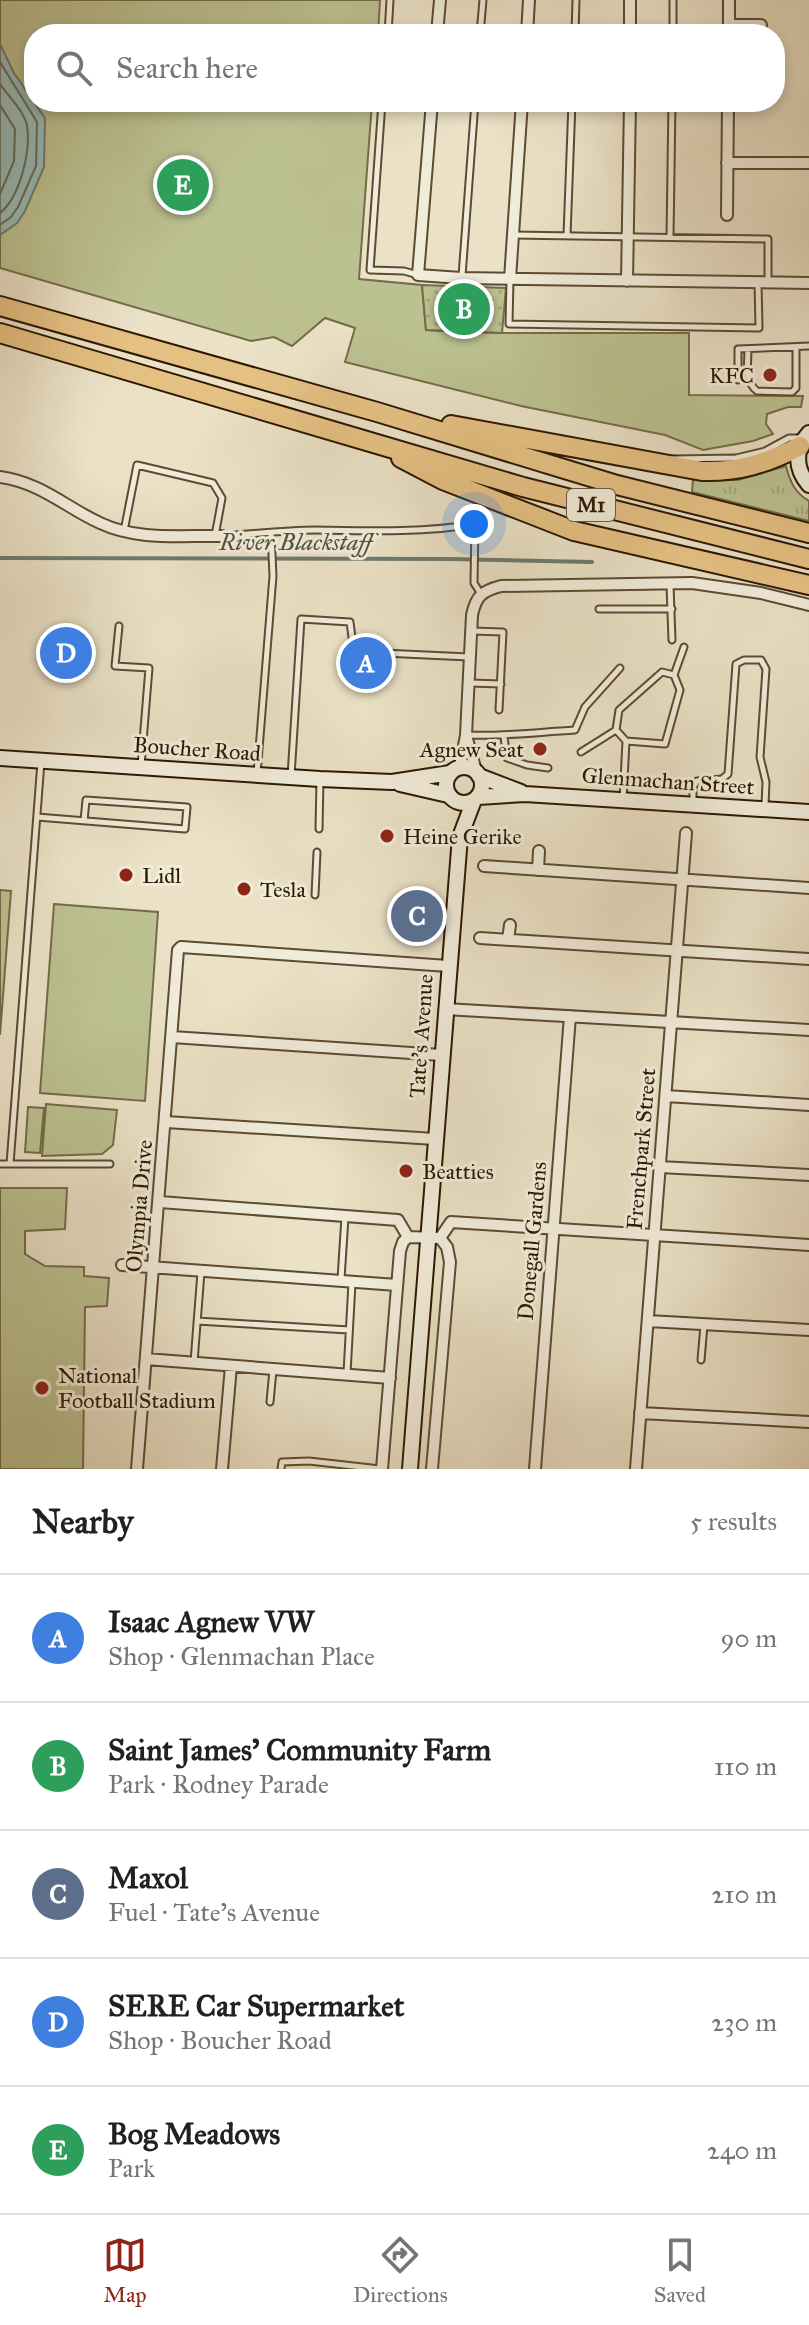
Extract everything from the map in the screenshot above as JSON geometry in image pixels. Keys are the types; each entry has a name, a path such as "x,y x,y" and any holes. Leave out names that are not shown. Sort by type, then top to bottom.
{"highway":[{"name":"M1","path":"0,306 377,412 617,485 809,533"},
{"name":"M1","path":"0,333 566,498 809,559"},
{"path":"377,412 702,471 738,471 769,462 806,435"},
{"path":"376,443 443,480 574,531 809,585"}],"street":[{"path":"438,24 440,0"},
{"path":"528,24 529,0"},
{"path":"630,0 630,24"},
{"path":"729,0 729,24"},
{"path":"431,112 418,275 809,283"},
{"path":"510,279 521,112"},
{"path":"627,281 630,112"},
{"path":"727,215 728,112"},
{"path":"727,163 809,163"},
{"path":"806,435 799,468 809,485"},
{"path":"0,477 17,480 65,502 99,523 124,532 149,536 219,536"},
{"path":"466,736 482,786 476,799 463,803 450,797 446,784 455,770 466,736 475,600 481,594 501,586 692,583 761,593 809,605"},
{"name":"Boucher Road","path":"0,758 392,782 450,797"},
{"path":"455,770 478,773"},
{"name":"Boucher Road","path":"392,782 455,770"},
{"name":"Glenmachan Street","path":"478,773 525,794"},
{"name":"Glenmachan Street","path":"476,799 525,794 809,812"},
{"name":"Tate's Avenue","path":"450,797 460,837"},
{"name":"Tate's Avenue","path":"410,1469 434,1238 435,1139 460,837 476,799"},
{"name":"Frenchpark Street","path":"636,1469 686,833"},
{"path":"538,870 539,851"},
{"path":"484,866 809,888"},
{"path":"508,940 510,925"},
{"path":"480,938 809,959"},
{"name":"Olympia Drive","path":"137,1469 178,950 181,947 448,966"},
{"path":"445,1009 809,1030"},
{"name":"Donegall Gardens","path":"535,1469 570,1016"},
{"path":"172,1037 441,1055"},
{"path":"666,1096 809,1105"},
{"path":"166,1122 435,1139"},
{"path":"660,1167 809,1175"},
{"path":"160,1202 398,1220 408,1237"},
{"path":"382,1469 400,1251 408,1237 434,1238 451,1222 809,1245"},
{"name":"Tate's Avenue","path":"432,1469 450,1262 447,1247 434,1238"},
{"path":"122,1265 397,1285"},
{"path":"648,1321 809,1330"},
{"path":"146,1359 390,1378"},
{"path":"222,1469 231,1366"},
{"path":"640,1413 809,1422"}],"lane":[{"path":"389,24 390,0"},
{"path":"481,24 483,0"},
{"path":"575,24 576,0"},
{"path":"673,0 673,24"},
{"path":"381,112 370,270 404,271 418,275"},
{"path":"461,278 474,112"},
{"path":"567,236 572,112"},
{"path":"670,237 672,112"},
{"path":"510,279 509,324 759,328 768,239 512,235"},
{"path":"738,380 738,349 809,346"},
{"path":"748,349 749,382 753,389 792,392 796,388 796,347"},
{"path":"124,532 137,465 213,483 222,498 219,536 444,529 475,524 474,579 481,594"},
{"path":"257,775 273,576 271,533"},
{"path":"670,585 672,640"},
{"path":"599,609 672,609"},
{"path":"291,777 301,619 350,622 353,645 361,652 469,657"},
{"path":"119,626 115,666 149,668 141,767"},
{"path":"471,631 503,632 499,710"},
{"path":"616,730 626,741 665,744 680,690 674,675 684,647"},
{"path":"693,804 693,787 697,781 722,779 728,774 736,664 744,660 761,660 766,669 760,757 766,782 765,810"},
{"path":"466,736 504,737 575,730 585,707 620,668"},
{"path":"581,752 616,730 619,710 662,672 674,675"},
{"path":"469,683 501,684"},
{"path":"504,737 507,758 548,768"},
{"path":"623,801 626,741"},
{"path":"10,1164 41,761"},
{"path":"319,829 320,779"},
{"path":"37,817 84,821 185,829 187,807 86,800 84,821"},
{"path":"315,895 317,852"},
{"path":"0,1164 110,1164"},
{"path":"345,1216 349,1330 347,1375"},
{"path":"194,1363 201,1271"},
{"path":"197,1321 349,1330"},
{"path":"701,1360 704,1324"},
{"path":"270,1402 273,1369"},
{"path":"281,1469 282,1462 309,1461 382,1469"}],"green space":[{"path":"0,0 380,0 379,24 24,24 24,112 371,112 359,279 422,285 426,330 689,333 689,395 803,396 801,407 788,407 767,414 766,424 773,434 703,450 665,435 521,406 345,362 355,328 325,318 292,346 274,337 251,341 0,268"},
{"path":"422,285 506,288 502,333 426,330"},
{"path":"786,466 794,486 809,501 809,521 692,492 693,479 738,480"},
{"path":"0,890 11,891 0,1035"},
{"path":"54,904 158,912 145,1101 40,1093"},
{"path":"46,1104 117,1110 113,1145 102,1154 42,1156"},
{"path":"28,1107 44,1108 40,1153 25,1152"},
{"name":"National Football Stadium","path":"0,1188 67,1188 65,1229 25,1231 25,1254 45,1266 84,1267 84,1276 109,1278 107,1306 85,1307 83,1469 0,1469"}],"water":[{"path":"0,44 24,88 24,112 41,112 45,118 44,167 25,211 17,223 0,235"}],"waterway":[{"name":"River Blackstaff","path":"0,558 592,562"}],"place":[{"name":"Bog Meadows","path":"183,185"},
{"name":"Saint James' Community Farm","path":"464,309"},
{"name":"KFC","path":"770,375"},
{"name":"SERE Car Supermarket","path":"66,653"},
{"name":"Isaac Agnew VW","path":"366,663"},
{"name":"Agnew Seat","path":"540,749"},
{"name":"Heine Gerike","path":"387,836"},
{"name":"Lidl","path":"126,875"},
{"name":"Tesla","path":"244,889"},
{"name":"Maxol","path":"417,916"},
{"name":"Beatties","path":"406,1171"},
{"name":"National Football Stadium","path":"42,1388"}]}
